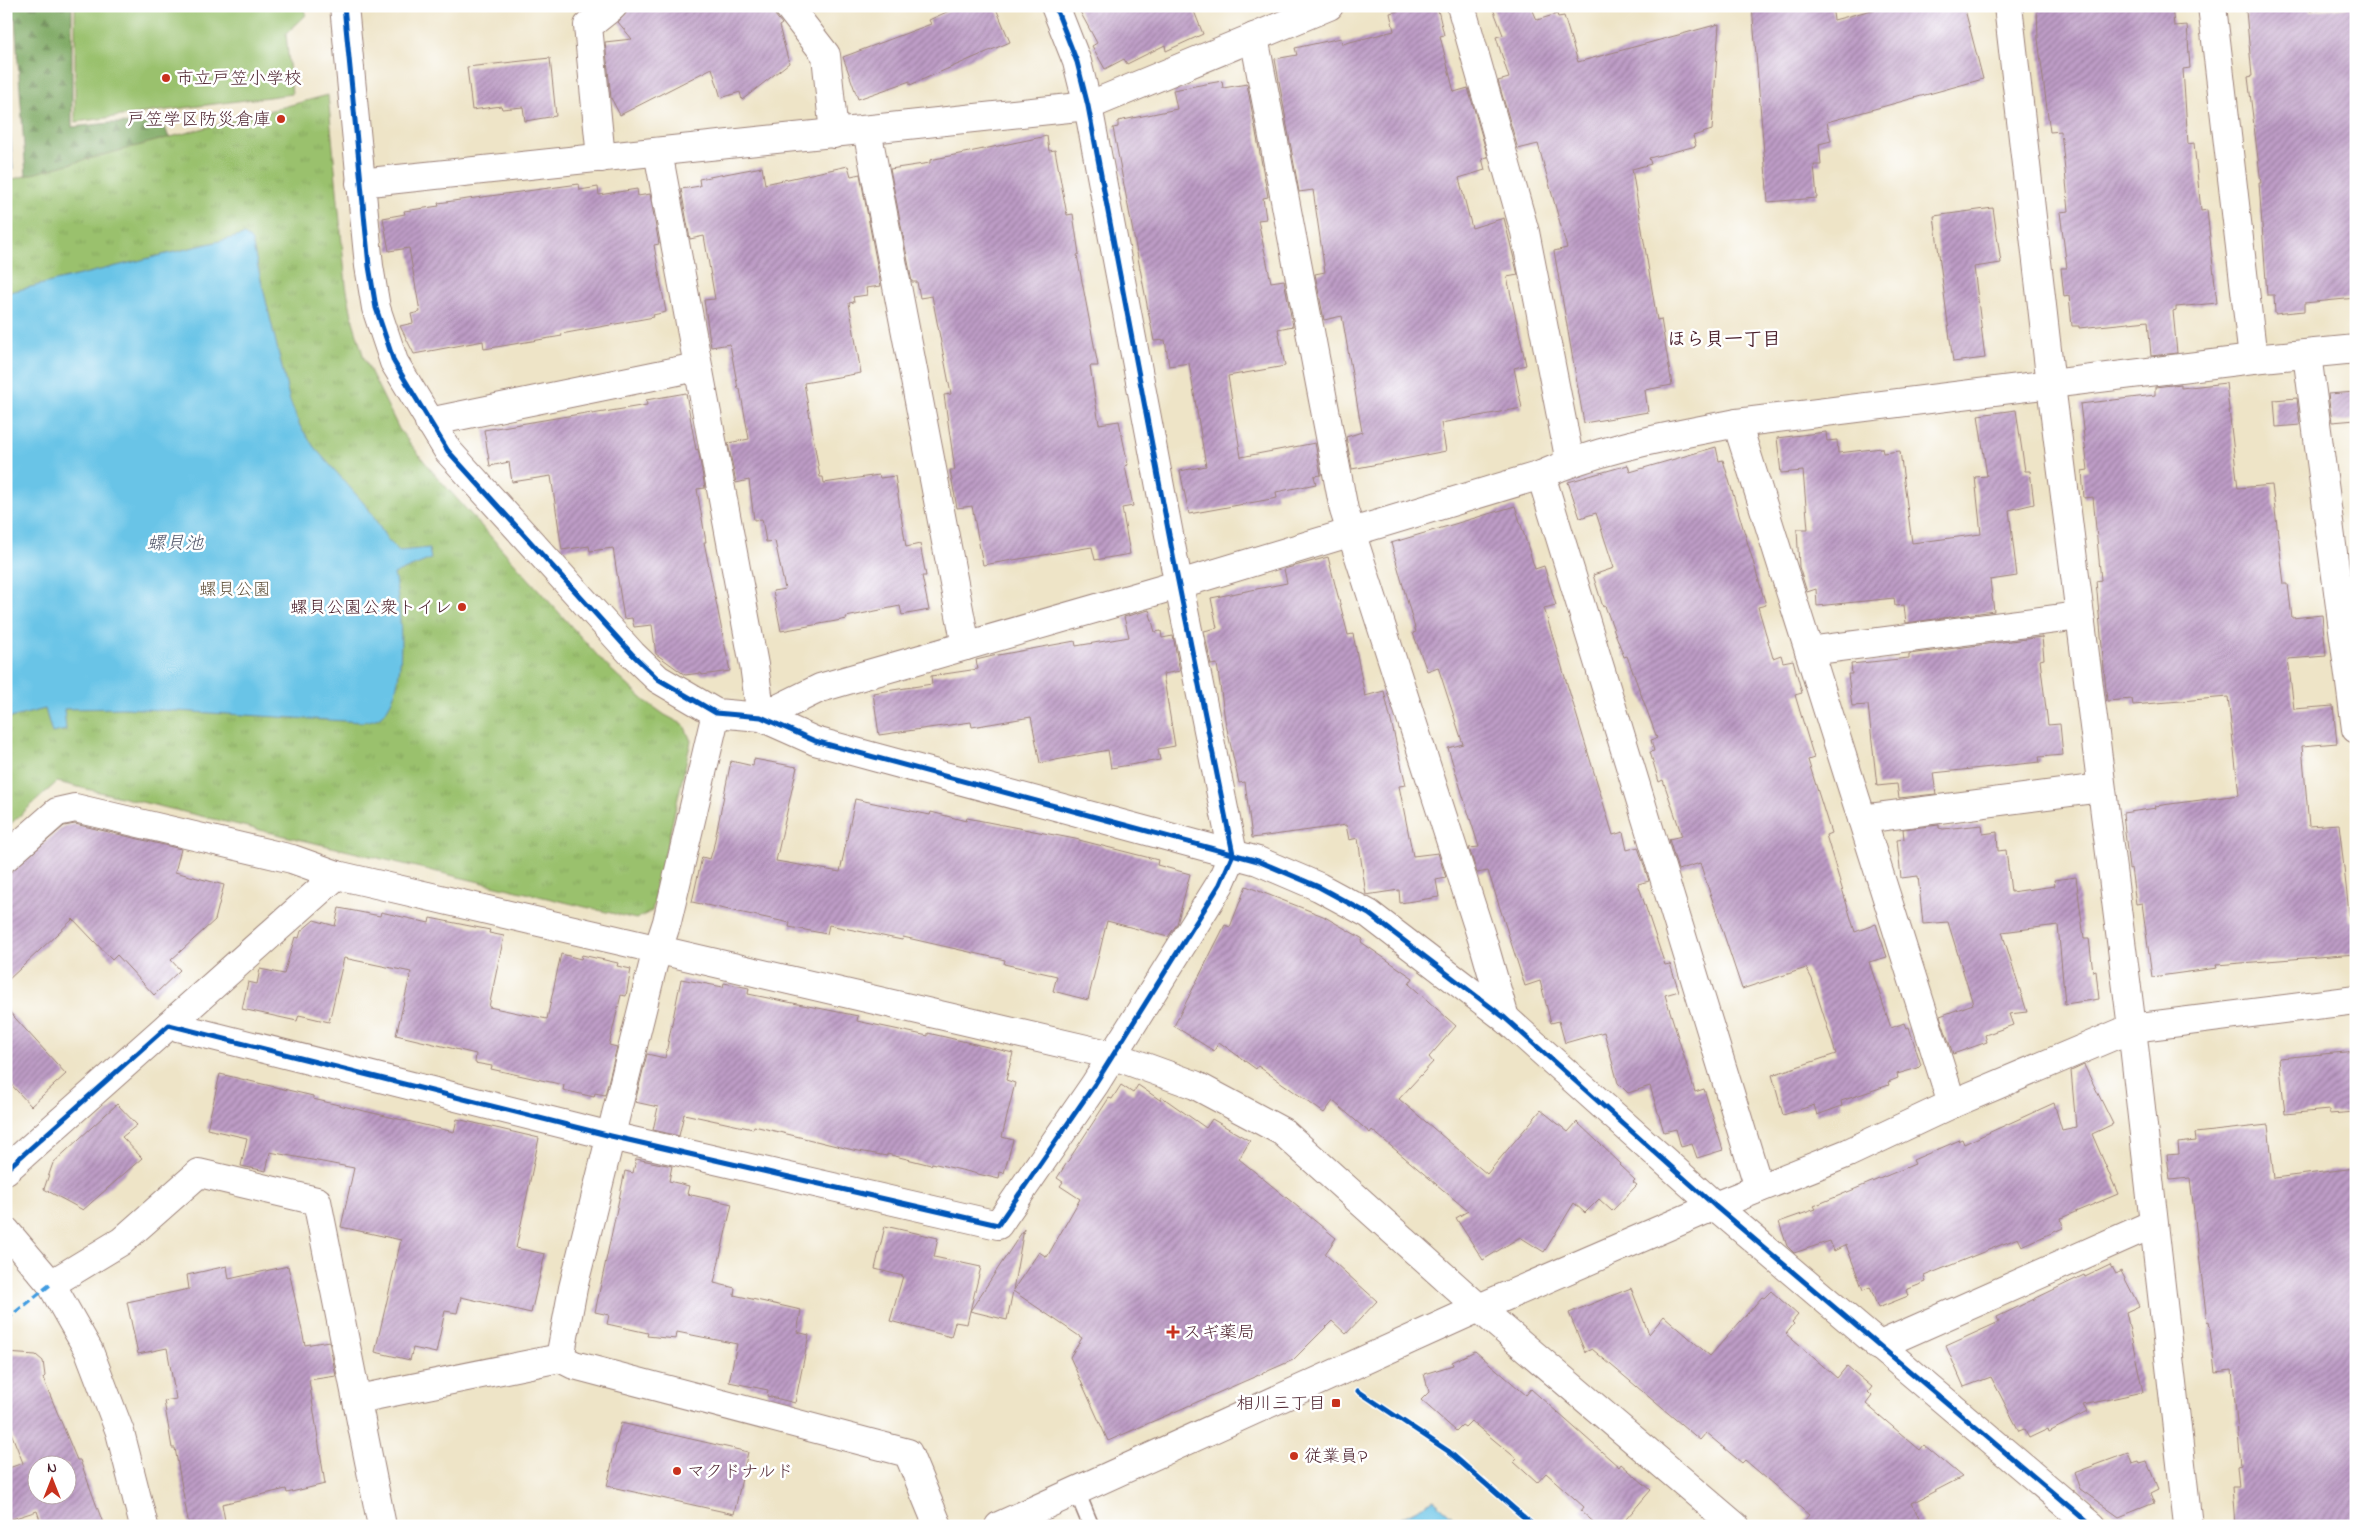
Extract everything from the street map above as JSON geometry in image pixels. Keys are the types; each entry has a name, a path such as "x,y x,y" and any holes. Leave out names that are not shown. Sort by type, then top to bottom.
{"street":[{"path":"344,6 369,266 376,308 394,362 448,451 632,654 658,679 716,713 761,718 815,741 1258,861 1319,887 1369,914 1505,1018 1715,1206 2092,1526"},
{"path":"601,158 588,26 613,6"},
{"path":"788,6 826,54 834,134"},
{"path":"169,1025 611,1136 998,1225 1095,1084 1220,884 1233,854 1178,584 1088,106 1077,62 1055,6"},
{"path":"360,184 1088,106 1329,6"},
{"path":"1461,6 1525,232 1570,462"},
{"path":"2008,6 2051,386 2132,1028 2188,1526"},
{"path":"2212,6 2253,359"},
{"path":"1254,37 1344,510 1484,945 1505,1018"},
{"path":"868,130 966,646"},
{"path":"658,152 754,665 761,718"},
{"path":"761,718 820,688 1352,532 1541,475 1570,462 1668,437 1737,423 2051,386 2253,359 2356,349"},
{"path":"2307,354 2356,729"},
{"path":"429,422 697,367"},
{"path":"1737,423 1952,1104"},
{"path":"1541,475 1759,1188"},
{"path":"1809,650 2079,616"},
{"path":"560,1358 573,1288 716,713"},
{"path":"1862,819 2101,788"},
{"path":"6,858 57,812 75,808 292,859 337,875 1112,1055 1195,1085 1283,1132 1479,1308 1735,1526"},
{"path":"6,1170 337,875"},
{"path":"999,1526 1479,1308 1715,1206 1848,1153 1952,1104 2132,1028 2356,1000"},
{"path":"51,1284 122,1241 199,1173 317,1200 382,1526"},
{"path":"1878,1346 2153,1224"},
{"path":"6,1232 51,1284 89,1351 120,1432 144,1526"},
{"path":"358,1399 560,1358 574,1365 908,1453 938,1526"}],"lane":[{"path":"1077,1492 1091,1526"}],"green space":[{"path":"6,6 72,6 72,127 110,123 164,124 169,138 26,176 15,18 6,18"},
{"path":"75,6 305,6 306,15 286,34 292,94 75,122"},
{"name":"螺貝公園","path":"328,95 346,285 353,321 364,358 399,429 431,470 606,665 644,700 665,715 684,725 691,741 652,911 636,919 57,782 6,828 6,181"}],"water":[{"path":"6,79 13,169 6,169"},
{"name":"螺貝池","path":"244,235 252,242 290,401 300,426 314,447 368,508 387,539 399,551 429,548 431,559 394,574 399,606 401,647 397,686 391,702 379,718 362,722 125,708 64,709 66,730 52,733 45,709 6,719 6,293"},
{"path":"1434,1500 1464,1526 1384,1526"}],"building":[{"path":"628,6 773,6 775,15 782,24 779,26 789,63 742,100 740,92 721,98 712,68 620,115 611,98 605,42 632,39 618,22 627,12"},
{"path":"960,6 995,6 1010,42 910,85 910,81 858,99 843,57 931,24 929,20"},
{"path":"1077,6 1192,6 1203,34 1166,51 1165,45 1127,64 1124,59 1105,69 1092,46 1097,43"},
{"path":"1416,6 1437,6 1444,35 1440,36 1454,92 1468,88 1488,157 1482,158 1485,170 1459,178 1472,228 1504,218 1518,275 1507,277 1526,365 1514,368 1522,408 1441,423 1446,451 1352,469 1346,437 1362,432 1342,316 1324,320 1315,274 1325,272 1313,190 1299,192 1275,59 1297,55 1295,48 1341,38 1342,44 1394,31 1390,13"},
{"path":"1492,6 1531,6 1537,20 1557,14 1558,17 1564,16 1578,62 1719,24 1712,130 1693,136 1696,146 1649,158 1651,164 1632,169 1657,320 1661,319 1672,385 1645,390 1648,412 1584,423 1554,251 1567,248 1538,144 1518,149 1498,81 1509,78 1496,37 1503,35"},
{"path":"1752,6 1832,6 1834,20 1887,6 1964,6 1983,79 1827,122 1831,141 1819,144 1821,165 1814,165 1817,198 1768,202"},
{"path":"2037,6 2172,6 2174,26 2187,25 2190,68 2183,69 2188,144 2194,143 2201,211 2207,210 2217,303 2176,307 2176,310 2173,311 2177,353 2151,356 2148,321 2079,328 2079,326 2072,326 2069,296 2064,297 2061,268 2067,268 2060,212 2069,211 2061,131 2050,132 2038,39"},
{"path":"2310,6 2310,11 2356,6 2356,298 2304,303 2304,311 2275,314 2274,295 2267,295 2259,183 2261,183 2248,77 2252,76 2246,11"},
{"path":"550,58 556,116 525,121 523,107 502,109 501,106 472,110 467,67"},
{"path":"1222,81 1223,88 1247,84 1268,197 1263,198 1266,219 1258,220 1271,282 1284,280 1293,326 1278,329 1285,366 1228,376 1241,457 1315,443 1321,475 1314,476 1316,484 1276,492 1277,498 1189,514 1180,471 1206,466 1189,363 1169,366 1165,340 1154,341 1113,128 1118,127 1118,121 1177,109 1173,90"},
{"path":"1047,136 1049,151 1055,150 1067,215 1073,214 1079,254 1077,255 1098,366 1090,366 1099,424 1119,421 1128,465 1125,466 1133,506 1122,508 1130,554 1095,560 1092,547 983,565 972,506 957,508 950,470 955,470 944,395 951,394 932,296 920,298 917,282 912,282 890,169 930,163 930,160"},
{"path":"848,166 851,176 860,174 881,286 866,288 867,295 853,297 854,302 849,303 861,373 804,383 820,477 823,477 824,483 879,475 880,478 895,476 906,547 920,544 926,576 922,576 929,610 902,615 900,606 846,617 847,619 781,631 773,591 785,589 775,541 766,542 762,519 754,520 749,480 736,483 728,443 749,439 740,389 738,389 730,344 711,347 704,300 715,299 704,236 690,239 681,189 700,186 699,179 762,167 765,184"},
{"path":"579,184 580,190 598,187 599,195 637,189 638,196 650,194 659,244 654,245 666,312 653,315 654,317 561,334 562,336 484,349 483,341 414,354 400,326 413,323 411,314 420,312 409,248 389,251 383,218 405,214 404,211 439,206 438,203"},
{"path":"1993,208 2001,263 1974,267 1985,358 1953,362 1934,216"},
{"path":"2226,383 2238,488 2272,485 2284,584 2288,584 2292,618 2322,615 2326,656 2288,659 2294,709 2333,706 2337,743 2302,746 2309,826 2339,824 2350,921 2356,920 2356,954 2216,965 2217,968 2152,977 2142,903 2136,904 2131,868 2129,869 2123,813 2156,808 2155,806 2239,795 2228,697 2133,705 2132,699 2107,701 2096,581 2101,580 2093,497 2084,498 2082,471 2088,470 2080,404 2155,395 2155,387 2181,384 2181,388"},
{"path":"2356,392 2356,420 2332,422 2328,394"},
{"path":"686,393 705,488 697,489 706,542 704,542 730,671 702,675 701,673 685,675 656,654 652,625 634,627 632,618 624,619 613,548 590,551 589,546 562,550 551,476 512,482 509,462 490,466 484,430 647,405 646,400"},
{"path":"2297,398 2300,425 2276,427 2274,400"},
{"path":"2016,410 2025,471 2030,471 2034,504 2009,510 2017,576 1990,580 1994,611 1906,623 1904,605 1895,606 1894,598 1817,606 1816,589 1807,592 1799,567 1797,529 1808,529 1803,471 1781,473 1777,438 1826,432 1827,441 1837,440 1838,453 1882,448 1883,453 1900,451 1912,543 1981,534 1975,477 1987,476 1978,415"},
{"path":"1716,447 1719,461 1723,460 1766,605 1758,607 1773,658 1781,655 1783,662 1793,660 1802,693 1795,695 1814,758 1808,760 1831,833 1826,835 1855,932 1876,924 1887,957 1869,962 1891,1028 1904,1023 1906,1028 1909,1027 1921,1065 1918,1068 1897,1074 1898,1078 1888,1082 1889,1085 1841,1101 1842,1106 1817,1115 1814,1105 1783,1115 1772,1075 1836,1054 1812,979 1806,968 1742,989 1700,863 1678,870 1669,839 1682,836 1663,780 1659,782 1650,752 1654,751 1651,740 1657,738 1627,656 1624,657 1605,606 1603,607 1593,575 1614,568 1596,513 1580,518 1568,482 1628,465 1630,472"},
{"path":"1515,506 1535,569 1544,566 1556,605 1544,608 1613,835 1623,832 1627,850 1638,847 1649,881 1638,884 1665,965 1670,964 1679,991 1665,995 1695,1092 1704,1089 1723,1150 1697,1158 1692,1144 1681,1147 1676,1129 1664,1132 1650,1086 1628,1093 1618,1083 1604,1032 1565,1043 1559,1021 1551,1023 1540,981 1525,986 1488,871 1477,873 1469,848 1479,847 1448,748 1463,744 1438,667 1427,671 1413,633 1416,632 1391,543"},
{"path":"1328,557 1348,635 1353,634 1365,696 1384,691 1406,785 1399,786 1413,856 1438,853 1446,878 1436,880 1439,897 1400,903 1399,890 1366,895 1358,838 1349,840 1346,825 1252,838 1245,782 1239,783 1225,720 1217,664 1211,665 1204,631 1217,628 1211,598 1287,583 1284,569"},
{"path":"1149,610 1155,632 1161,631 1162,638 1173,636 1180,671 1163,674 1175,746 1158,749 1160,760 1111,768 1108,750 1040,763 1031,717 972,727 971,722 879,735 873,693 932,684 931,676 978,669 976,660 993,656 1075,641 1076,646 1129,637 1124,617"},
{"path":"2042,637 2044,659 2040,660 2048,725 2060,724 2063,755 2039,757 2040,762 1933,773 1936,794 1899,798 1897,784 1877,786 1868,705 1852,706 1848,674 1852,674 1851,664 1909,658 1909,654"},
{"path":"754,759 797,767 776,861 840,872 855,799 930,815 931,812 966,821 967,818 1075,839 1158,860 1157,865 1190,874 1177,924 1168,937 1107,921 1088,1000 1053,991 1057,976 1004,964 1005,960 903,937 902,940 829,925 827,934 789,927 790,923 692,902 702,857 710,859 713,849 731,761 753,766"},
{"path":"75,824 181,849 175,872 224,885 215,920 171,960 180,970 154,995 117,955 112,960 73,919 6,982 6,876 64,826"},
{"path":"1939,825 1939,828 1943,829 1982,825 1983,834 1997,832 1998,851 2006,850 2011,892 2055,886 2054,880 2076,877 2084,938 2089,938 2093,972 2096,971 2099,999 2065,1004 2058,925 2002,932 2027,1012 2009,1014 2013,1025 1985,1035 1987,1042 1953,1054 1940,1016 1973,1004 1948,922 1923,924 1918,876 1901,878 1897,840 1904,839 1903,829"},
{"path":"1246,886 1323,916 1363,939 1361,942 1413,978 1409,984 1456,1026 1429,1057 1433,1062 1399,1099 1487,1174 1541,1110 1568,1132 1577,1122 1621,1164 1619,1165 1635,1180 1633,1182 1637,1185 1612,1211 1599,1199 1585,1213 1574,1203 1544,1252 1520,1237 1483,1260 1456,1218 1468,1211 1372,1130 1370,1133 1333,1101 1324,1113 1258,1066 1256,1069 1219,1042 1214,1051 1174,1026 1225,925 1230,927"},
{"path":"339,908 380,916 381,912 429,923 430,918 490,930 489,933 504,936 489,1007 547,1019 561,954 581,959 582,955 618,963 617,966 631,969 626,996 621,995 609,1045 617,1047 605,1095 595,1093 594,1097 563,1090 564,1085 491,1069 492,1066 475,1063 476,1054 396,1035 411,972 344,958 329,1022 299,1015 297,1021 242,1009 248,982 257,984 260,969 284,974 295,937 299,938 301,931 314,920 335,926"},
{"path":"681,979 723,987 724,983 749,988 748,994 858,1016 857,1021 928,1036 928,1033 1013,1053 1006,1080 1015,1083 1002,1137 1013,1140 1004,1173 1000,1172 999,1179 887,1154 887,1156 853,1150 754,1126 753,1129 684,1114 679,1136 653,1130 658,1107 635,1102 647,1054 665,1058"},
{"path":"6,1008 66,1074 31,1106 6,1079"},
{"path":"2356,1051 2356,1112 2329,1114 2329,1110 2285,1114 2279,1058"},
{"path":"2084,1065 2113,1124 2092,1134 2118,1194 2061,1218 2063,1228 2022,1246 2018,1238 1924,1276 1926,1282 1906,1290 1908,1296 1878,1308 1870,1287 1863,1290 1846,1245 1834,1251 1830,1241 1794,1253 1787,1246 1779,1222 1816,1209 1814,1206 1915,1164 1913,1160 1962,1139 1964,1144 2054,1103 2062,1130 2076,1127 2071,1071"},
{"path":"220,1074 313,1096 313,1099 454,1132 457,1119 539,1138 516,1248 545,1254 531,1313 461,1297 457,1313 445,1311 436,1353 413,1348 410,1360 375,1352 401,1240 341,1227 354,1168 270,1152 266,1171 241,1166 247,1138 207,1129"},
{"path":"1121,1085 1133,1093 1138,1085 1160,1100 1162,1097 1206,1128 1212,1119 1250,1141 1239,1159 1336,1238 1325,1254 1377,1301 1346,1334 1332,1321 1293,1360 1108,1441 1070,1357 1082,1338 1013,1291 1007,1320 970,1311 1024,1229 1013,1290 1039,1252 1047,1257 1080,1199 1060,1186 1063,1182 1057,1178 1109,1098 1112,1099"},
{"path":"117,1104 137,1125 122,1137 142,1158 83,1210 44,1189 53,1163"},
{"path":"2268,1125 2274,1178 2356,1168 2356,1526 2235,1526 2232,1487 2239,1487 2237,1466 2241,1465 2232,1370 2215,1372 2209,1321 2207,1322 2190,1178 2170,1180 2167,1155 2179,1154 2178,1143 2196,1141 2195,1133"},
{"path":"636,1159 672,1166 669,1181 689,1186 687,1194 732,1204 714,1283 735,1288 734,1295 801,1310 797,1332 809,1335 795,1403 767,1396 768,1390 729,1382 737,1344 677,1332 676,1339 647,1336 648,1333 607,1324 609,1315 595,1312 625,1171 633,1173"},
{"path":"885,1226 938,1238 934,1257 981,1267 967,1324 955,1322 951,1337 890,1321 903,1276 875,1269"},
{"path":"2110,1265 2115,1274 2121,1271 2139,1306 2126,1312 2143,1392 2083,1405 2087,1412 2049,1432 2048,1429 2029,1438 2024,1429 2019,1431 1991,1377 1964,1387 1946,1346 1999,1322 1997,1317 2084,1275 2085,1277"},
{"path":"227,1266 229,1279 288,1266 305,1345 329,1341 336,1376 309,1380 325,1484 287,1493 286,1489 222,1504 226,1526 189,1526 175,1448 172,1448 164,1401 176,1399 167,1348 138,1354 127,1302 189,1289 187,1275"},
{"path":"1631,1288 1649,1334 1664,1316 1710,1356 1762,1297 1764,1298 1771,1291 1798,1315 1786,1334 1837,1378 1847,1366 1872,1387 1868,1392 1872,1396 1866,1404 1920,1450 1924,1445 1962,1477 1912,1503 1923,1526 1800,1526 1809,1515 1745,1460 1742,1463 1706,1433 1700,1440 1592,1349 1585,1352 1569,1313"},
{"path":"1475,1351 1526,1395 1531,1389 1619,1467 1621,1464 1651,1490 1620,1526 1598,1526 1581,1511 1584,1507 1546,1473 1537,1483 1514,1462 1517,1459 1471,1421 1465,1427 1462,1425 1456,1431 1421,1400 1429,1392 1424,1374 1453,1365 1452,1362"},
{"path":"6,1353 36,1355 43,1361 45,1376 43,1378 75,1454 28,1454 28,1504 78,1504 78,1460 80,1460 104,1526 42,1526 37,1511 6,1521 6,1469 23,1463 6,1420"},
{"path":"621,1423 748,1452 734,1514 607,1486"},
{"path":"2128,1453 2132,1464 2147,1462 2158,1489 2150,1493 2154,1503 2119,1517 2080,1489 2074,1473"}],"marked path":[{"path":"6,1320 51,1284"}],"cycle path":[{"path":"344,6 369,266 376,308 394,362 448,451 632,654 658,679 716,713 761,717 815,741 1258,861 1319,887 1369,914 1505,1018 1715,1206 2092,1526"},
{"path":"6,1170 169,1025 611,1136 998,1225 1095,1084 1220,884 1233,854 1174,561 1088,106 1077,62 1055,6"},
{"path":"1358,1391 1448,1451 1534,1526"}],"place":[{"name":"市立戸笠小学校","path":"166,78"},
{"name":"戸笠学区防災倉庫","path":"281,119"},
{"name":"螺貝公園公衆トイレ","path":"462,607"},
{"name":"スギ薬局","path":"1173,1332"},
{"name":"相川三丁目","path":"1336,1403"},
{"name":"従業員P","path":"1294,1456"},
{"name":"マクドナルド","path":"677,1471"}],"district":[{"name":"ほら貝一丁目","path":"1724,338"}]}
